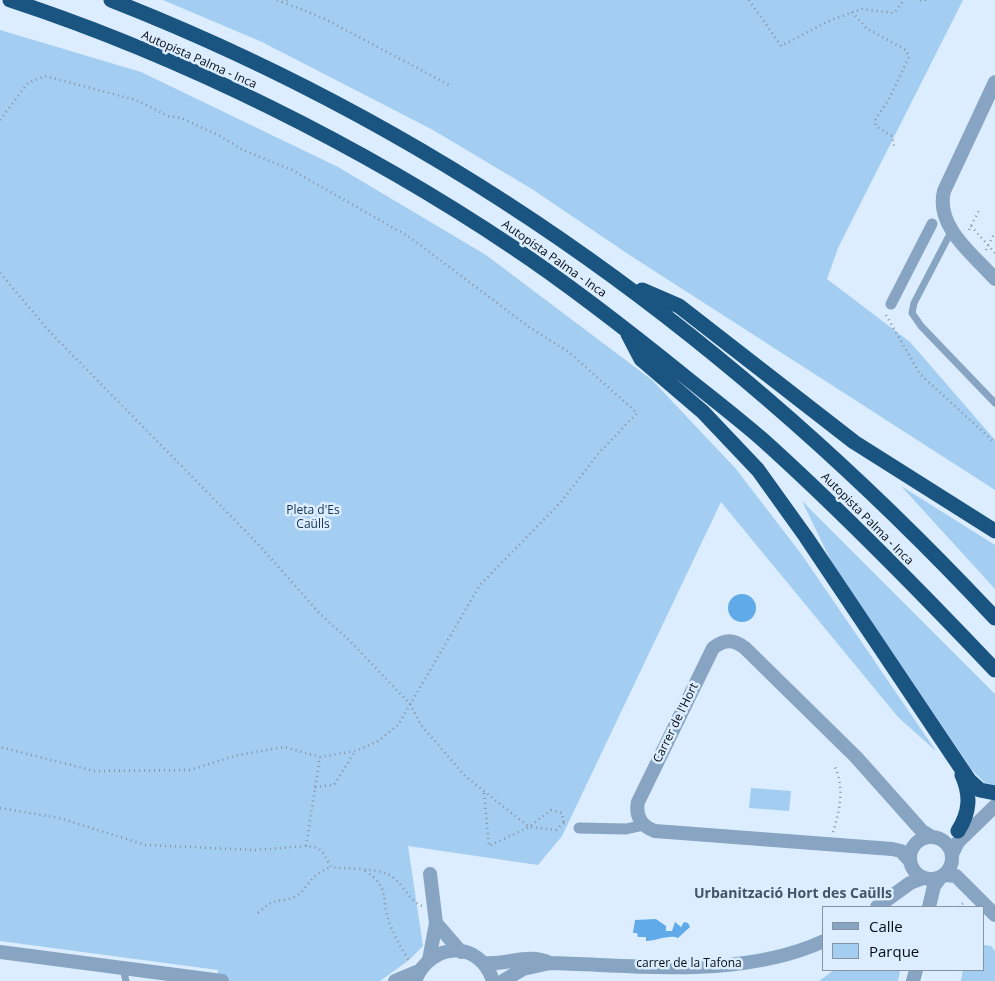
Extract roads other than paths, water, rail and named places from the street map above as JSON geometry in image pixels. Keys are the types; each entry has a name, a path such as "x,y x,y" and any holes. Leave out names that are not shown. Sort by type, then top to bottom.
{"highway":[{"name":"Autopista Palma - Inca","path":"10,0 150,54 275,111 337,142 448,206 513,247 626,328 760,438 810,484 995,670"},
{"name":"Autopista Palma - Inca","path":"111,0 233,51 358,113 478,184 622,281 732,367 836,459 995,618"},
{"path":"622,281 679,306 854,442 995,531"},
{"path":"626,328 641,359 703,412 758,470 806,537 957,764 969,780 994,803"},
{"path":"957,764 964,780 969,802 964,821 958,831"}],"street":[{"path":"995,82 944,191 942,211 952,230 995,279"},
{"path":"890,304 932,224"},
{"name":"Carrer de l'Hort","path":"644,825 637,814 638,802 707,658 717,645 733,641 745,648 842,743 922,831 935,837"},
{"path":"879,906 888,892 908,875 914,846 922,839 949,836 994,803"},
{"path":"929,906 932,893 942,876 951,866 952,855 958,842 994,803"},
{"path":"579,828 626,830 644,825 655,831 897,850 911,863 916,872 924,878 932,893"},
{"path":"935,837 947,844 952,855 978,889 982,900"},
{"path":"429,960 434,917 430,874"},
{"path":"879,906 910,883 924,878 956,876 995,915"},
{"path":"434,917 461,952"},
{"name":"carrer de la Tafona","path":"550,962 699,966 743,964 776,958 822,943"},
{"path":"395,981 417,976 429,960 446,951 472,955 484,963 494,981"},
{"path":"0,952 125,975 222,981"},
{"path":"484,963 496,964 524,958 539,958 550,962"},
{"path":"503,981 523,969 550,962"}],"lane":[{"path":"952,230 914,302 912,313 921,326 995,403"}],"water":[{"path":"742,594 752,598 756,608 752,618 742,622 732,618 728,608 732,598"},
{"path":"656,919 666,926 666,931 672,931 675,922 681,927 684,922 688,923 690,927 678,938 671,937 650,941 646,941 646,937 638,937 637,933 633,933 635,920"}],"district":[{"name":"Urbanització Hort des Caülls","path":"793,894"}],"park label":[{"name":"Pleta d'Es Caülls","path":"313,518"}]}
